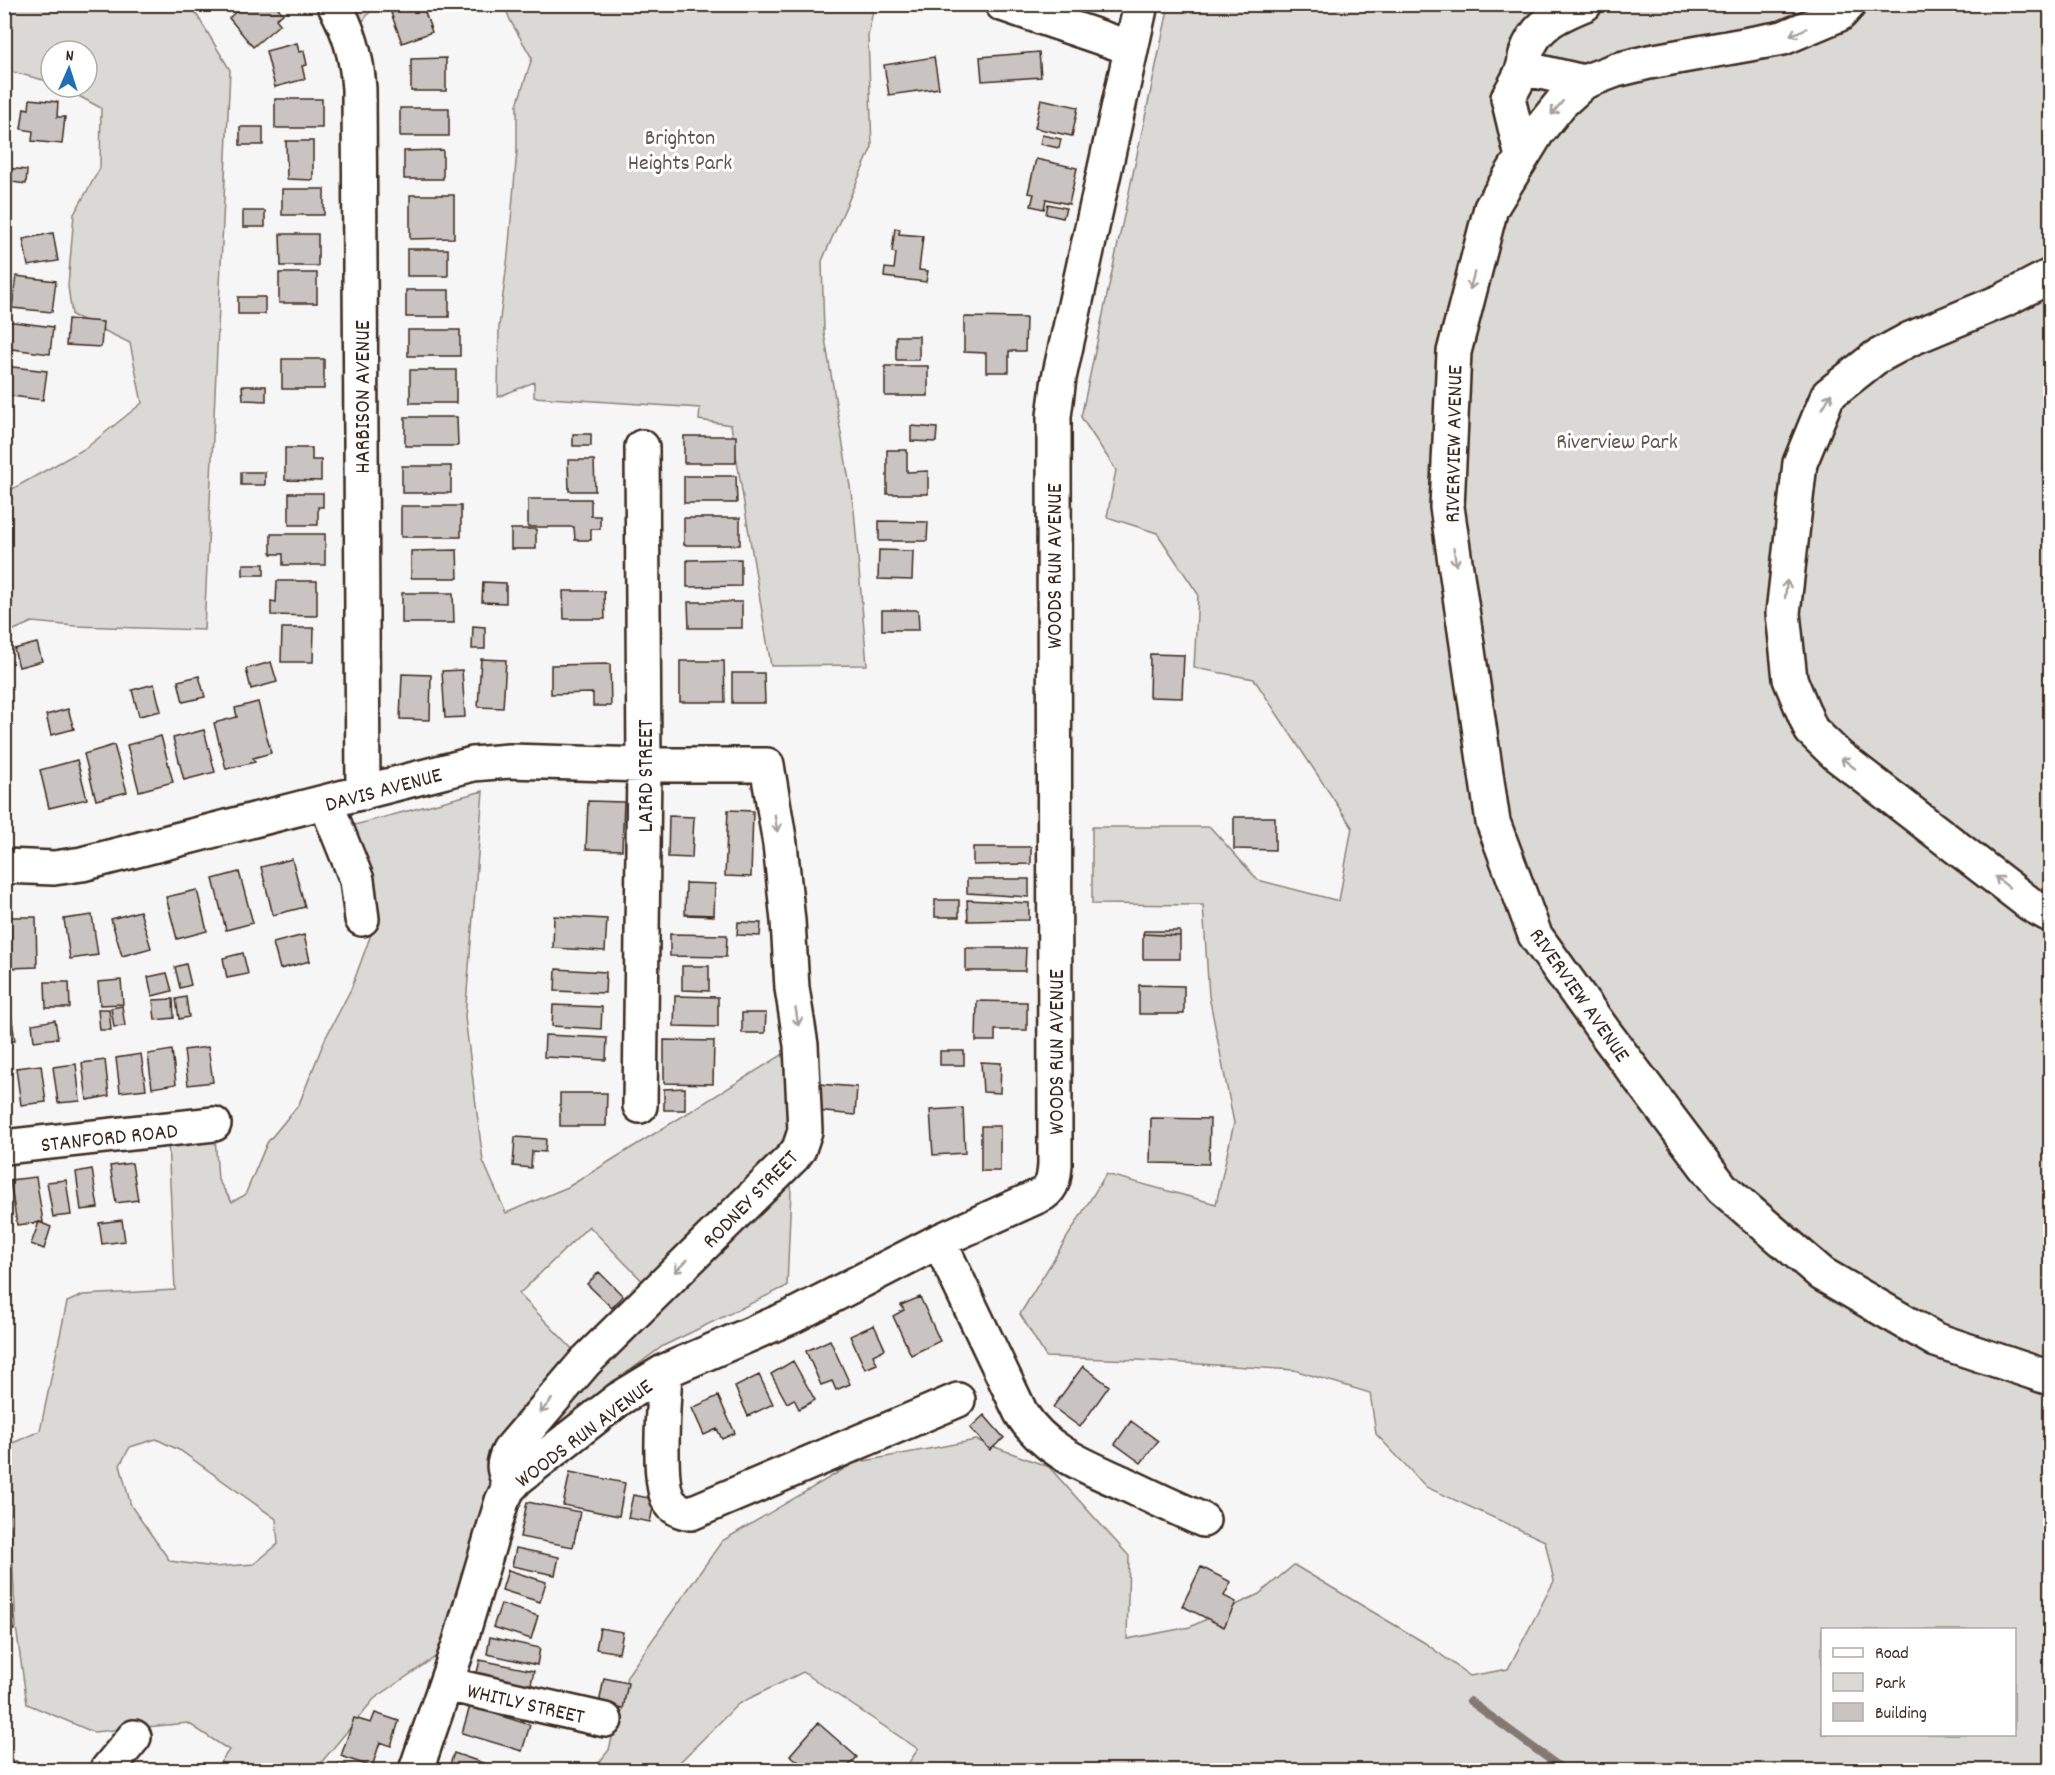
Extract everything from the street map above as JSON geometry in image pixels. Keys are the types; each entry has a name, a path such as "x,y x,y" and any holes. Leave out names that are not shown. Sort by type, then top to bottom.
{"street":[{"name":"HARBISON AVENUE","path":"334,4 345,22 351,41 357,65 359,89 363,793"},
{"path":"1002,4 1131,48"},
{"name":"WOODS RUN AVENUE","path":"416,1770 446,1684 502,1501 510,1486 619,1399 665,1371 793,1316 939,1241 1042,1194 1053,1183 1055,1164 1054,416 1059,378 1141,4"},
{"path":"1522,157 1509,98 1523,68 1525,55 1533,37 1542,26 1560,14 1585,4"},
{"name":"RIVERVIEW AVENUE","path":"1849,4 1840,14 1783,38 1649,62 1616,70 1584,82 1561,103 1537,133 1491,208 1454,352 1447,507 1493,822 1535,935 1722,1188 1822,1274 1936,1340 2050,1378"},
{"path":"1523,68 1584,82"},
{"path":"2050,276 2004,300 1910,339 1875,358 1828,395 1800,463 1783,613 1790,679 1811,730 1838,756 2030,904 2050,915"},
{"name":"LAIRD STREET","path":"640,1106 644,765 642,447"},
{"name":"DAVIS AVENUE","path":"4,866 54,868 82,864 473,764 509,761 644,765 767,765"},
{"name":"RODNEY STREET","path":"510,1486 505,1473 504,1461 509,1451 560,1390 654,1293 793,1157 803,1140 806,1131 801,1045 792,988 780,844 767,765"},
{"path":"326,803 357,880 362,919"},
{"name":"STANFORD ROAD","path":"4,1147 214,1124"},
{"path":"939,1241 1021,1413 1031,1428 1051,1446 1077,1462 1203,1520"},
{"path":"665,1371 663,1476 668,1500 681,1512 691,1513 958,1400"},
{"name":"WHITLY STREET","path":"446,1684 605,1720"},
{"path":"107,1770 134,1737"}],"green space":[{"path":"5,5 191,5 230,70 204,630 75,626 32,622 5,634 5,493 86,448 142,403 130,343 72,315 68,286 74,214 100,168 101,108 84,99 99,99 99,39 39,39 39,79 5,70"},
{"path":"350,5 375,5 363,21"},
{"name":"Brighton Heights Park","path":"504,5 874,5 868,36 872,147 822,261 824,333 854,510 867,665 771,666 731,425 699,420 700,408 534,397 534,382 498,397 499,327 517,150 517,105 532,58"},
{"name":"Riverview Park","path":"1169,5 2050,5 2050,1770 904,1770 918,1749 803,1672 738,1704 672,1770 593,1770 609,1750 627,1676 722,1541 854,1463 976,1440 1049,1467 1129,1556 1127,1639 1190,1627 1259,1594 1294,1565 1425,1643 1470,1676 1508,1669 1554,1581 1545,1541 1426,1487 1376,1434 1370,1393 1294,1370 1046,1357 1020,1314 1106,1174 1216,1204 1234,1123 1209,996 1203,905 1092,904 1092,827 1210,827 1258,880 1339,901 1352,827 1254,679 1194,668 1198,594 1157,533 1107,517 1116,470 1081,417"},
{"path":"483,791 465,1017 483,1161 506,1213 568,1187 790,1050 792,1166 787,1286 663,1346 538,1439 494,1481 438,1655 374,1699 315,1770 215,1770 229,1750 188,1723 93,1732 27,1704 16,1627 6,1446 40,1431 67,1302 83,1295 175,1290 168,1141 215,1136 218,1180 232,1202 245,1195 267,1143 299,1104 325,1039 351,989 374,926 347,827","holes":["589,1226 654,1293 585,1362 519,1294","156,1439 181,1451 276,1519 278,1544 254,1564 214,1567 170,1561 131,1506 120,1465 130,1447"]}],"building":[{"path":"244,4 275,4 283,14 276,19 280,24 253,47 229,18"},
{"path":"414,4 422,4 432,32 402,43 391,13"},
{"path":"297,43 299,52 304,51 307,65 302,66 305,79 275,87 266,51"},
{"path":"1039,52 1041,77 982,81 980,57"},
{"path":"934,57 939,88 889,95 884,65"},
{"path":"446,58 446,91 411,91 411,59"},
{"path":"30,99 58,102 57,117 65,117 62,144 32,141 33,131 21,129 24,108 29,109"},
{"path":"275,99 322,99 322,128 275,128"},
{"path":"1041,99 1078,107 1072,136 1035,128"},
{"path":"400,108 449,108 449,136 400,136"},
{"path":"240,127 263,127 263,145 240,145"},
{"path":"1042,135 1061,139 1059,148 1040,144"},
{"path":"286,141 313,141 313,180 287,179"},
{"path":"443,150 443,179 404,179 404,151"},
{"path":"1036,159 1077,168 1069,204 1046,199 1044,209 1031,206 1034,194 1028,193"},
{"path":"6,168 27,170 26,184 5,181"},
{"path":"282,189 324,189 324,215 282,215"},
{"path":"410,195 454,195 454,238 410,239"},
{"path":"1048,204 1066,208 1063,218 1046,214"},
{"path":"243,211 265,211 265,227 243,227"},
{"path":"895,228 900,229 899,234 923,236 919,270 928,271 926,282 884,277 885,268 894,269 896,253 892,252"},
{"path":"53,233 58,261 28,266 23,239"},
{"path":"280,234 318,234 318,266 281,266"},
{"path":"407,249 448,249 448,276 407,276"},
{"path":"279,273 317,273 317,303 279,303"},
{"path":"16,276 56,281 52,312 12,308"},
{"path":"406,290 449,290 449,317 406,317"},
{"path":"238,297 265,297 265,314 238,314"},
{"path":"964,317 1026,318 1025,351 1009,351 1009,372 986,372 986,353 964,352"},
{"path":"68,319 103,322 101,347 66,345"},
{"path":"6,321 53,327 50,354 4,348"},
{"path":"408,330 460,330 460,356 408,356"},
{"path":"896,336 919,336 919,360 896,360"},
{"path":"282,359 324,359 324,389 282,389"},
{"path":"4,366 47,371 43,400 4,395"},
{"path":"885,366 928,366 928,396 885,396"},
{"path":"410,370 456,370 456,403 410,403"},
{"path":"242,386 266,386 266,401 243,400"},
{"path":"405,417 457,417 458,446 405,446"},
{"path":"911,426 937,428 936,442 911,441"},
{"path":"573,434 591,434 591,446 573,446"},
{"path":"684,436 736,436 736,463 684,463"},
{"path":"285,448 312,448 312,460 321,460 321,481 285,480"},
{"path":"887,450 907,450 907,472 928,471 928,494 887,494"},
{"path":"568,460 594,460 595,491 569,491"},
{"path":"402,466 451,466 451,493 402,493"},
{"path":"241,472 265,472 265,485 241,485"},
{"path":"684,476 736,476 737,503 684,503"},
{"path":"289,493 323,493 323,507 318,507 318,525 289,525"},
{"path":"528,499 591,499 591,516 600,516 600,529 591,529 591,540 575,540 574,527 528,527"},
{"path":"401,506 461,506 461,537 401,537"},
{"path":"684,518 740,518 740,545 684,545"},
{"path":"879,521 928,522 927,541 879,541"},
{"path":"511,529 536,529 536,549 511,549"},
{"path":"271,534 325,534 325,565 283,565 283,554 271,554"},
{"path":"457,550 458,578 411,578 411,551"},
{"path":"879,550 913,551 912,580 878,579"},
{"path":"741,559 741,586 687,587 687,560"},
{"path":"243,564 264,564 264,575 243,575"},
{"path":"277,581 317,581 317,616 271,615 271,601 276,602"},
{"path":"483,582 506,583 506,603 482,602"},
{"path":"563,591 604,591 605,619 564,619"},
{"path":"402,593 453,593 454,623 402,623"},
{"path":"688,602 742,602 742,628 689,628"},
{"path":"882,610 918,610 919,630 882,630"},
{"path":"473,626 485,627 485,649 472,649"},
{"path":"282,628 314,628 313,662 281,662"},
{"path":"37,643 42,661 19,667 14,649"},
{"path":"1150,654 1184,655 1182,698 1149,697"},
{"path":"481,659 506,660 503,708 478,707"},
{"path":"680,661 724,661 725,702 680,702"},
{"path":"271,662 277,682 251,689 246,669"},
{"path":"610,664 611,706 593,706 593,693 551,694 551,665"},
{"path":"462,670 465,717 445,718 442,671"},
{"path":"732,673 764,673 765,703 732,703"},
{"path":"402,674 431,675 430,720 400,719"},
{"path":"199,676 205,697 183,702 178,681"},
{"path":"154,684 161,711 139,716 132,690"},
{"path":"258,702 271,753 253,758 255,762 226,769 214,723 237,717 235,708"},
{"path":"68,709 74,729 51,735 46,715"},
{"path":"204,730 215,772 184,780 173,738"},
{"path":"161,736 173,782 139,791 127,745"},
{"path":"114,745 127,792 96,800 84,754"},
{"path":"77,760 87,799 49,808 40,770"},
{"path":"588,801 624,802 622,850 586,849"},
{"path":"728,810 753,811 751,877 725,876"},
{"path":"669,816 694,817 692,858 668,857"},
{"path":"1234,817 1275,817 1275,850 1234,849"},
{"path":"973,847 1031,847 1031,864 973,865"},
{"path":"292,859 305,907 273,915 261,867"},
{"path":"239,872 253,923 226,930 213,879"},
{"path":"967,879 1029,879 1029,897 967,893"},
{"path":"686,883 715,884 714,915 685,914"},
{"path":"197,890 207,931 177,939 166,897"},
{"path":"935,900 959,900 959,917 935,917"},
{"path":"967,900 1029,903 1029,920 968,921"},
{"path":"140,911 151,948 122,956 111,919"},
{"path":"92,915 98,955 70,959 64,919"},
{"path":"685,915 714,915 714,916"},
{"path":"554,916 607,919 605,951 553,948"},
{"path":"10,917 36,917 37,967 11,968"},
{"path":"738,922 761,923 760,936 737,935"},
{"path":"1144,931 1180,931 1180,936 1143,934"},
{"path":"670,934 727,935 726,957 670,956"},
{"path":"1143,934 1180,936 1180,959 1143,959"},
{"path":"304,935 310,961 280,969 273,943"},
{"path":"966,948 1026,948 1025,971 966,971"},
{"path":"243,953 248,974 227,978 223,958"},
{"path":"186,964 191,985 180,988 175,967"},
{"path":"682,966 709,966 709,991 682,990"},
{"path":"556,969 606,972 605,993 555,991"},
{"path":"167,973 172,991 152,996 148,977"},
{"path":"121,980 123,1004 100,1005 98,982"},
{"path":"45,982 69,982 70,1008 46,1008"},
{"path":"1139,985 1184,986 1184,1014 1139,1014"},
{"path":"675,996 718,997 718,1027 674,1026"},
{"path":"186,997 189,1017 179,1019 176,999"},
{"path":"173,999 174,1018 155,1020 153,1000"},
{"path":"977,1001 1027,1002 1027,1030 995,1030 995,1041 976,1041"},
{"path":"553,1005 602,1007 601,1029 552,1026"},
{"path":"122,1006 125,1026 114,1027 111,1008"},
{"path":"98,1009 109,1009 111,1030 100,1030"},
{"path":"11,1013 15,1041 4,1042 4,1014"},
{"path":"742,1013 766,1013 765,1033 742,1033"},
{"path":"55,1020 58,1038 34,1041 32,1024"},
{"path":"545,1035 607,1038 606,1060 544,1057"},
{"path":"664,1040 714,1041 713,1084 664,1083"},
{"path":"208,1047 213,1082 188,1085 184,1050"},
{"path":"172,1050 176,1084 152,1088 148,1054"},
{"path":"940,1051 964,1051 964,1065 940,1065"},
{"path":"141,1054 146,1089 120,1092 116,1058"},
{"path":"105,1060 109,1096 87,1100 82,1063"},
{"path":"981,1062 1001,1063 1000,1093 983,1092"},
{"path":"76,1064 80,1101 58,1103 53,1067"},
{"path":"41,1065 46,1102 21,1105 16,1068"},
{"path":"818,1084 857,1087 855,1115 816,1111"},
{"path":"685,1088 685,1110 664,1110 664,1089"},
{"path":"560,1093 607,1093 606,1126 560,1126"},
{"path":"963,1108 965,1153 933,1155 930,1110"},
{"path":"1151,1118 1210,1119 1209,1164 1150,1163"},
{"path":"981,1126 1000,1126 1000,1171 981,1171"},
{"path":"515,1137 546,1139 545,1152 532,1151 531,1168 513,1166"},
{"path":"132,1163 138,1200 116,1203 110,1166"},
{"path":"92,1169 98,1208 81,1210 76,1172"},
{"path":"36,1177 43,1222 17,1225 10,1180"},
{"path":"66,1180 71,1215 53,1217 47,1182"},
{"path":"122,1220 125,1241 102,1244 99,1223"},
{"path":"39,1222 51,1227 44,1249 31,1244"},
{"path":"599,1272 623,1296 612,1308 587,1284"},
{"path":"920,1297 940,1341 911,1355 893,1316 904,1310 901,1305"},
{"path":"4,1321 7,1321 7,1341 4,1341"},
{"path":"874,1325 885,1349 873,1355 877,1364 865,1369 850,1336"},
{"path":"830,1340 850,1384 836,1390 832,1381 821,1385 806,1351"},
{"path":"793,1361 815,1400 799,1409 794,1399 787,1403 771,1374"},
{"path":"1083,1366 1109,1386 1080,1427 1053,1407"},
{"path":"759,1375 773,1404 748,1416 735,1387"},
{"path":"718,1396 735,1433 722,1439 717,1429 704,1435 692,1408"},
{"path":"984,1415 1004,1438 990,1450 970,1428"},
{"path":"1131,1421 1158,1441 1141,1463 1115,1444"},
{"path":"4,1434 8,1434 10,1458 4,1458"},
{"path":"570,1472 625,1483 619,1516 563,1505"},
{"path":"633,1495 655,1499 650,1522 628,1518"},
{"path":"527,1502 580,1512 573,1547 520,1537"},
{"path":"516,1548 559,1557 555,1575 512,1566"},
{"path":"1201,1567 1231,1582 1224,1596 1236,1602 1224,1627 1182,1606"},
{"path":"508,1570 546,1582 540,1602 502,1590"},
{"path":"501,1604 538,1616 531,1639 493,1627"},
{"path":"4,1606 13,1606 14,1630 4,1630"},
{"path":"600,1628 623,1632 619,1653 596,1649"},
{"path":"490,1637 540,1648 537,1665 487,1654"},
{"path":"480,1660 534,1671 530,1688 476,1677"},
{"path":"604,1678 628,1683 623,1709 599,1704"},
{"path":"470,1706 530,1725 522,1751 462,1733"},
{"path":"375,1713 399,1721 391,1746 380,1742 372,1767 341,1756 354,1718 371,1723"},
{"path":"818,1723 857,1757 845,1770 809,1770 790,1755"},
{"path":"454,1753 489,1765 487,1770 448,1770"},
{"path":"16,1761 29,1770 8,1770"},
{"path":"339,1763 363,1770 336,1770"}],"waterway":[{"path":"1470,1701 1564,1770"}]}
